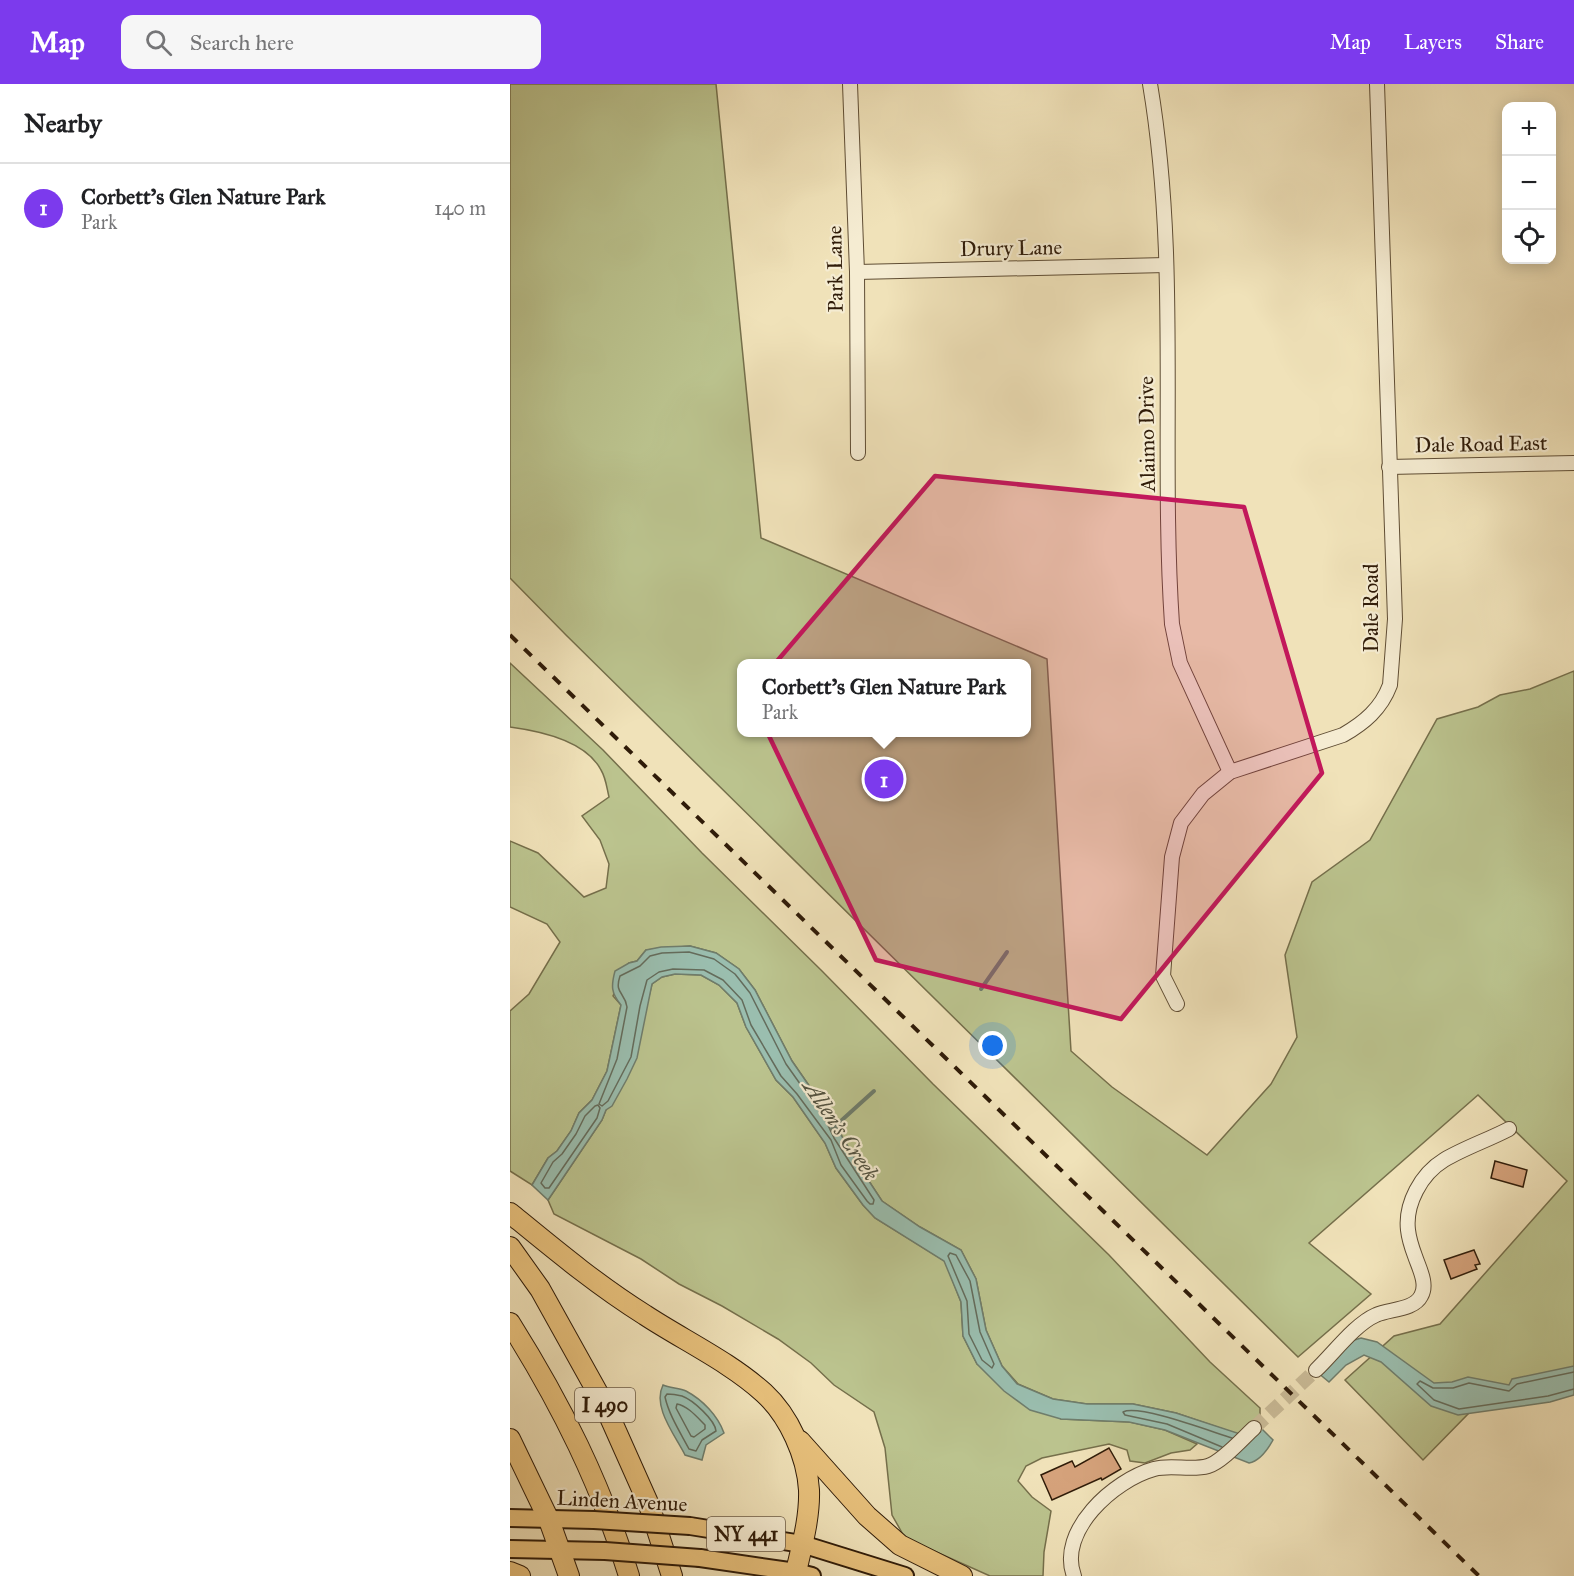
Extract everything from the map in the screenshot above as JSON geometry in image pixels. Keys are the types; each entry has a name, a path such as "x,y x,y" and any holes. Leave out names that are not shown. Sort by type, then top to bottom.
{"highway":[{"path":"510,1214 578,1269 643,1314 739,1374 764,1393 781,1413 793,1433 867,1516 900,1545 962,1576"},
{"name":"I 490","path":"510,1247 540,1289 604,1404 649,1505 672,1576"},
{"name":"I 490","path":"510,1323 545,1378 594,1477 616,1533 629,1576"},
{"path":"793,1433 806,1471 809,1491 802,1544 801,1575"},
{"path":"510,1439 549,1520 569,1576"},
{"path":"510,1572 520,1576"}],"main road":[{"name":"Linden Avenue","path":"510,1518 690,1526 802,1544"},
{"name":"NY 441","path":"802,1544 905,1576"},
{"name":"NY 441","path":"510,1549 605,1551 700,1558 801,1575"}],"street":[{"name":"Park Lane","path":"850,84 856,272 858,453"},
{"name":"Alaimo Drive","path":"1149,84 1158,131 1166,266 1172,624 1180,663 1230,772"},
{"name":"Dale Road","path":"1177,1004 1162,976 1172,857 1181,823 1190,809 1203,794 1230,772 1343,735 1368,718 1386,696 1392,675 1395,619 1377,84"},
{"name":"Drury Lane","path":"856,272 1166,266"},
{"name":"Dale Road East","path":"1389,467 1574,463"},
{"path":"1316,1370 1369,1318 1419,1300 1423,1292 1423,1280 1411,1243 1408,1222 1410,1208 1417,1191 1428,1174 1445,1159 1509,1129"},
{"path":"1074,1576 1071,1557 1076,1534 1095,1505 1146,1471 1160,1467 1204,1466 1216,1462 1251,1431"}],"highlighted area":[{"path":"935,476 1244,507 1322,773 1121,1019 876,960 749,694"}],"green space":[{"path":"510,84 716,84 761,538 1047,659 1071,1051 1112,1087 1207,1155 1271,1084 1297,1037 1285,955 1312,882 1370,840 1437,719 1478,707 1500,695 1530,689 1574,671 1574,1387 1471,1411 1423,1460 1345,1380 1394,1336 1440,1324 1567,1181 1478,1095 1309,1243 1371,1294 1298,1357 510,578"},
{"path":"510,663 603,750 702,853 933,1084 1109,1255 1210,1362 1260,1408 1260,1427 1249,1438 1176,1413 1133,1404 1087,1404 1053,1399 1018,1384 1002,1366 986,1330 976,1279 961,1250 920,1227 882,1201 830,1116 792,1061 755,990 739,969 716,953 690,946 646,950 637,961 629,963 613,996 621,1005 607,1071 592,1100 579,1113 571,1131 557,1151 548,1158 532,1185 510,1171 510,1011 529,994 560,942 547,924 510,907 510,841 538,853 584,897 606,888 609,864 600,840 582,816 609,797 603,773 585,752 561,739 535,731 510,727"},
{"path":"675,974 701,975 719,985 737,1003 746,1027 776,1080 793,1097 825,1143 836,1168 863,1205 875,1218 945,1261 961,1302 963,1336 977,1364 1061,1419 1130,1422 1165,1430 1197,1444 1190,1450 1171,1453 1145,1463 1130,1461 1127,1450 1109,1444 1042,1458 1026,1466 1018,1481 1032,1497 1051,1511 1044,1552 1043,1576 990,1576 905,1538 892,1515 885,1448 874,1412 834,1385 811,1363 778,1339 679,1284 641,1259 554,1214 548,1200 602,1120 646,1008 652,984 662,977"}],"water":[{"path":"690,946 716,953 739,969 755,990 792,1061 830,1116 882,1201 920,1227 961,1250 976,1279 986,1330 1002,1366 1017,1384 1053,1399 1087,1404 1133,1404 1176,1413 1249,1437 1260,1427 1273,1440 1263,1454 1257,1460 1249,1463 1165,1430 1129,1422 1061,1419 1030,1410 1004,1391 977,1364 963,1336 961,1302 944,1261 875,1218 863,1205 836,1168 825,1143 793,1097 776,1080 746,1027 737,1003 719,985 701,975 675,974 662,977 652,984 637,1058 627,1079 612,1106 606,1110 602,1120 548,1200 532,1185 548,1158 557,1151 571,1131 579,1113 592,1100 607,1071 621,1005 613,989 615,971 637,961 646,950"},
{"path":"1361,1338 1377,1342 1434,1383 1452,1382 1468,1377 1509,1385 1512,1379 1574,1366 1574,1395 1550,1402 1458,1415 1431,1406 1381,1362 1364,1355 1346,1365 1329,1382 1317,1372 1351,1341"},
{"path":"663,1385 684,1390 698,1399 714,1415 721,1427 724,1433 706,1445 702,1460 685,1455 666,1421 660,1402"}],"building":[{"path":"1495,1161 1527,1170 1523,1187 1491,1178"},
{"path":"1474,1250 1480,1264 1475,1265 1477,1269 1451,1279 1444,1260"},
{"path":"1109,1448 1121,1469 1102,1480 1101,1478 1052,1500 1041,1475 1072,1461 1075,1467"}],"waterway":[{"path":"981,989 1007,952"},
{"name":"Allen's Creek","path":"832,1129 874,1091"}],"tunnel":[{"path":"1254,1428 1316,1370"}],"railway":[{"path":"510,635 1479,1576"}],"place":[{"name":"Corbett's Glen Nature Park","path":"884,779"}]}
